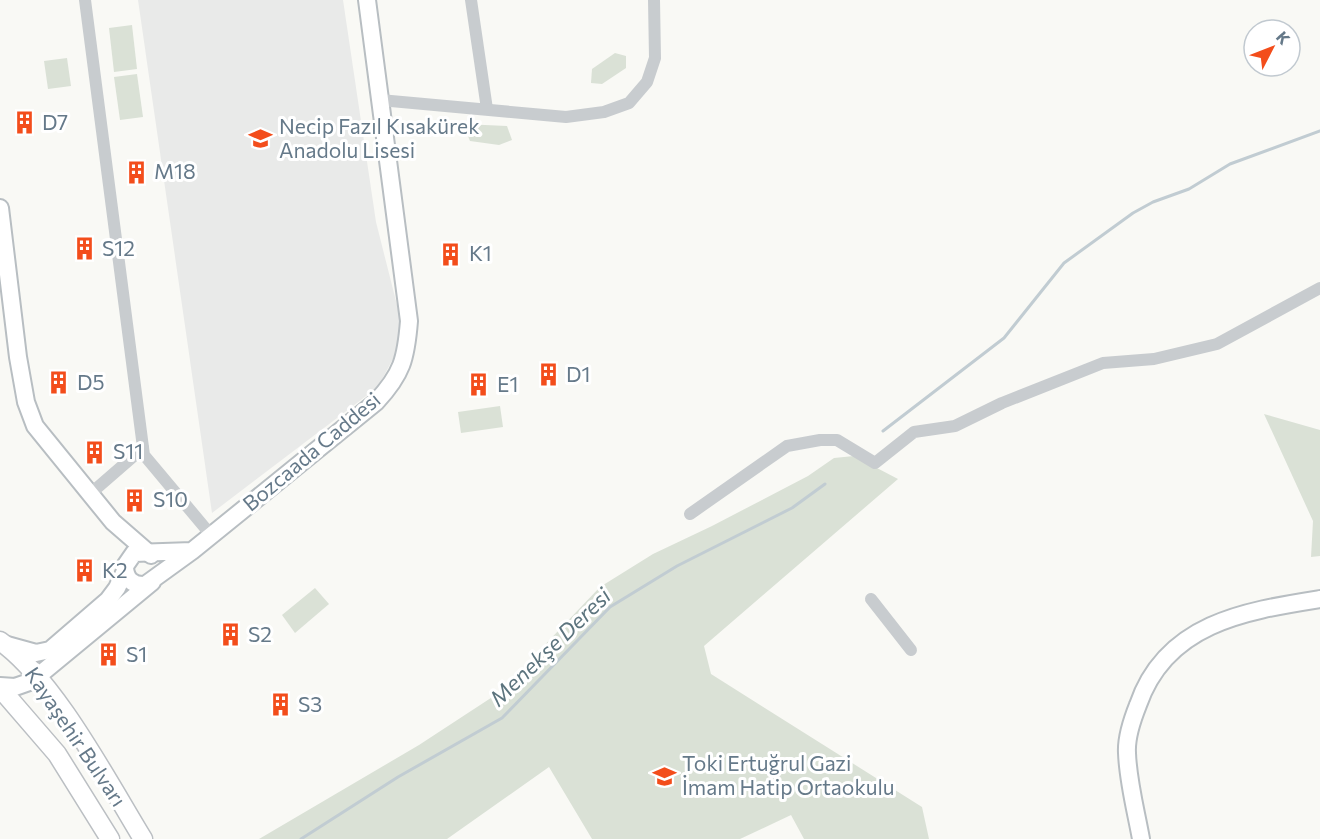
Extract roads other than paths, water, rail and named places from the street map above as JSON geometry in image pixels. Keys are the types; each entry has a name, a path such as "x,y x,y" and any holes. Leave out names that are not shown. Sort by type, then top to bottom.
{"main road":[{"name":"Kayaşehir Bulvarı","path":"2,643 37,676 54,699 143,839"},
{"name":"Kayaşehir Bulvarı","path":"0,687 57,754 110,839"}],"street":[{"path":"85,0 144,455 211,535"},
{"name":"Bozcaada Caddesi","path":"37,676 376,402 393,384 400,370 406,355 409,321 367,0"},
{"path":"471,0 487,109"},
{"path":"380,99 566,117 604,112 628,103 647,82 655,58 654,0"},
{"path":"0,208 26,402 36,426 112,522 145,552 155,558 158,569 150,583 134,584 125,571"},
{"path":"690,514 787,446 820,440 837,440 875,463 914,432 955,426 1002,403 1103,363 1154,359 1217,344 1320,288"},
{"path":"90,494 143,448"},
{"path":"2,643 36,653 50,650 108,600 117,588 130,556 145,552 192,551"},
{"path":"872,599 911,650"},
{"path":"1141,839 1127,752 1131,724 1152,674 1184,640 1204,628 1244,614 1320,599"},
{"path":"53,662 51,676 54,699"},
{"path":"0,687 20,686 37,676"}],"waterway":[{"name":"Menekşe Deresi","path":"883,431 1004,338 1064,263 1133,213 1153,202 1189,189 1230,164 1320,131"},
{"name":"Menekşe Deresi","path":"301,839 398,777 502,718 610,607 677,566 792,508 825,484"}],"place":[{"name":"D7","path":"24,123"},
{"name":"Necip Fazıl Kısakürek Anadolu Lisesi","path":"261,139"},
{"name":"M18","path":"136,172"},
{"name":"S12","path":"84,249"},
{"name":"K1","path":"451,254"},
{"name":"D1","path":"548,375"},
{"name":"D5","path":"59,383"},
{"name":"E1","path":"479,385"},
{"name":"S11","path":"95,452"},
{"name":"S10","path":"135,500"},
{"name":"K2","path":"84,571"},
{"name":"S2","path":"230,635"},
{"name":"S1","path":"108,655"},
{"name":"S3","path":"280,705"},
{"name":"Toki Ertuğrul Gazi İmam Hatip Ortaokulu","path":"664,776"}]}
